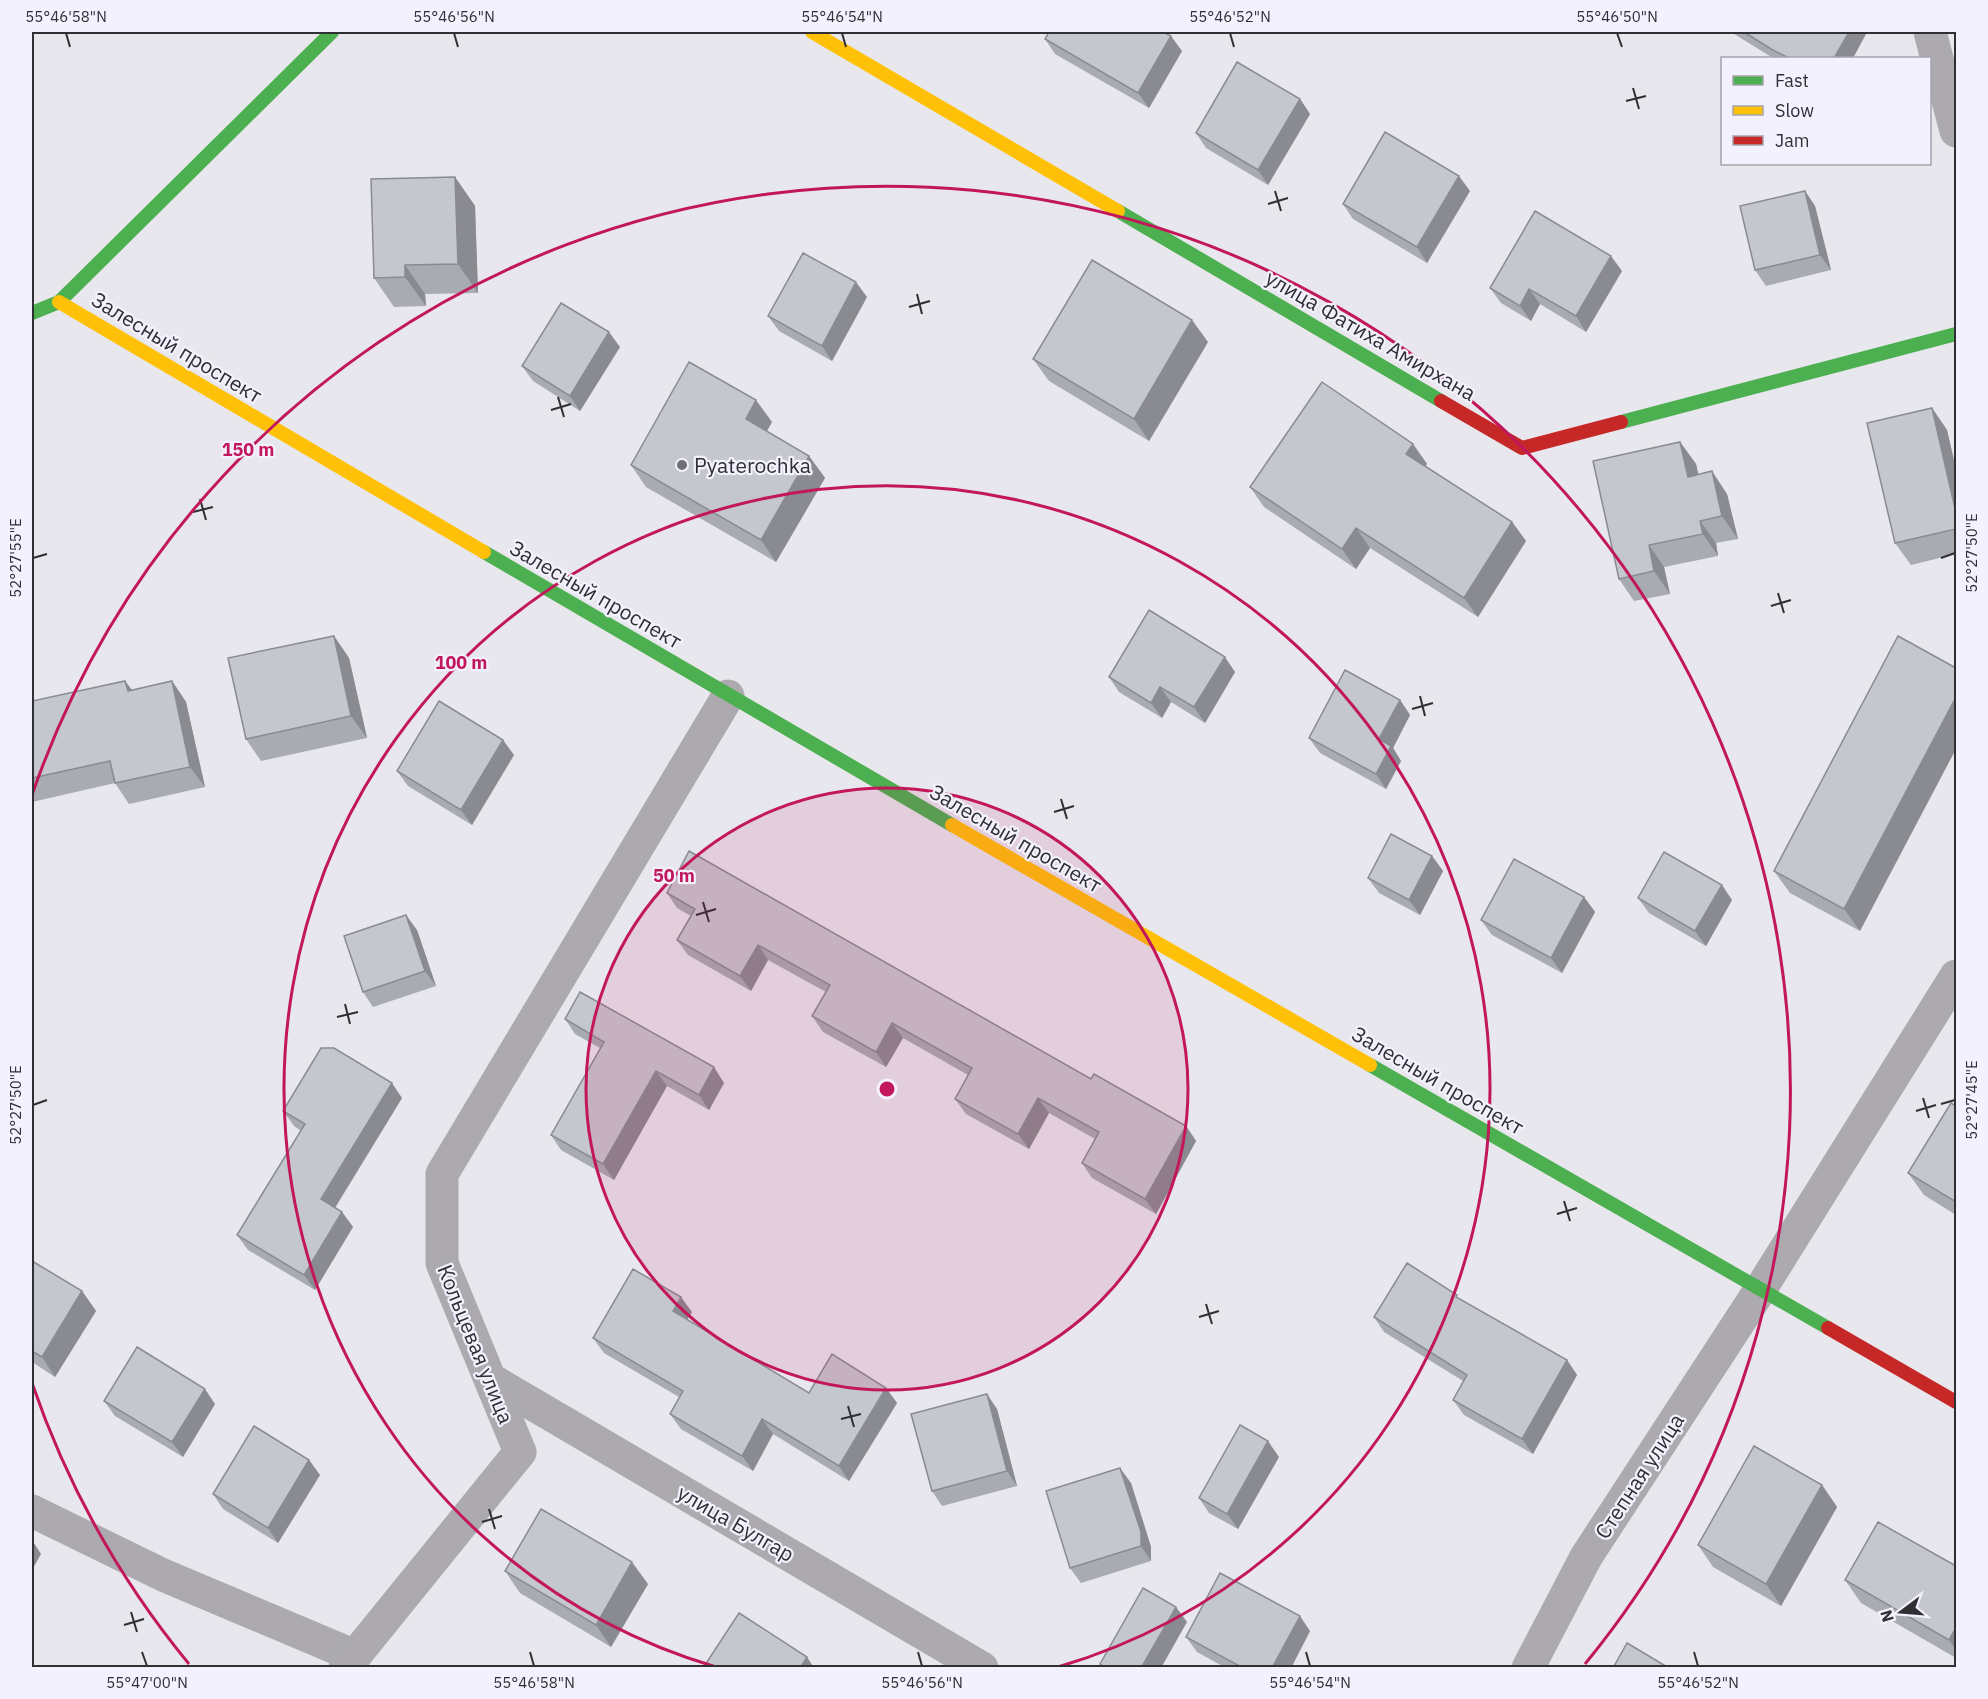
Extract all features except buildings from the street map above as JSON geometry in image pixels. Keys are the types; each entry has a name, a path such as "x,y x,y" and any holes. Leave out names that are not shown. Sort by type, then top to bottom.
{"main road":[{"path":"32,313 59,302 332,32"},
{"name":"улица Фатиха Амирхана","path":"812,32 1522,448 1956,334"},
{"name":"Залесный проспект","path":"59,302 728,696 1956,1402"}],"street":[{"path":"1930,32 1956,131"},
{"name":"Кольцевая улица","path":"32,1511 350,1662 519,1452 442,1263 442,1174 728,696"},
{"name":"Степная улица","path":"1528,1668 1586,1557 1760,1290 1956,976"},
{"name":"улица Булгар","path":"490,1379 982,1668"}],"traffic: fast":[{"path":"32,313 59,302 332,32"},
{"path":"1118,211 1441,401"},
{"path":"1621,422 1956,334"},
{"path":"484,552 952,825"},
{"path":"1370,1065 1828,1328"}],"traffic: slow":[{"path":"812,32 1118,211"},
{"path":"59,302 484,552"},
{"path":"952,825 1370,1065"}],"traffic: jam":[{"path":"1441,401 1522,448 1621,422"},
{"path":"1828,1328 1956,1402"}],"place":[{"name":"Pyaterochka","path":"682,465"}]}
